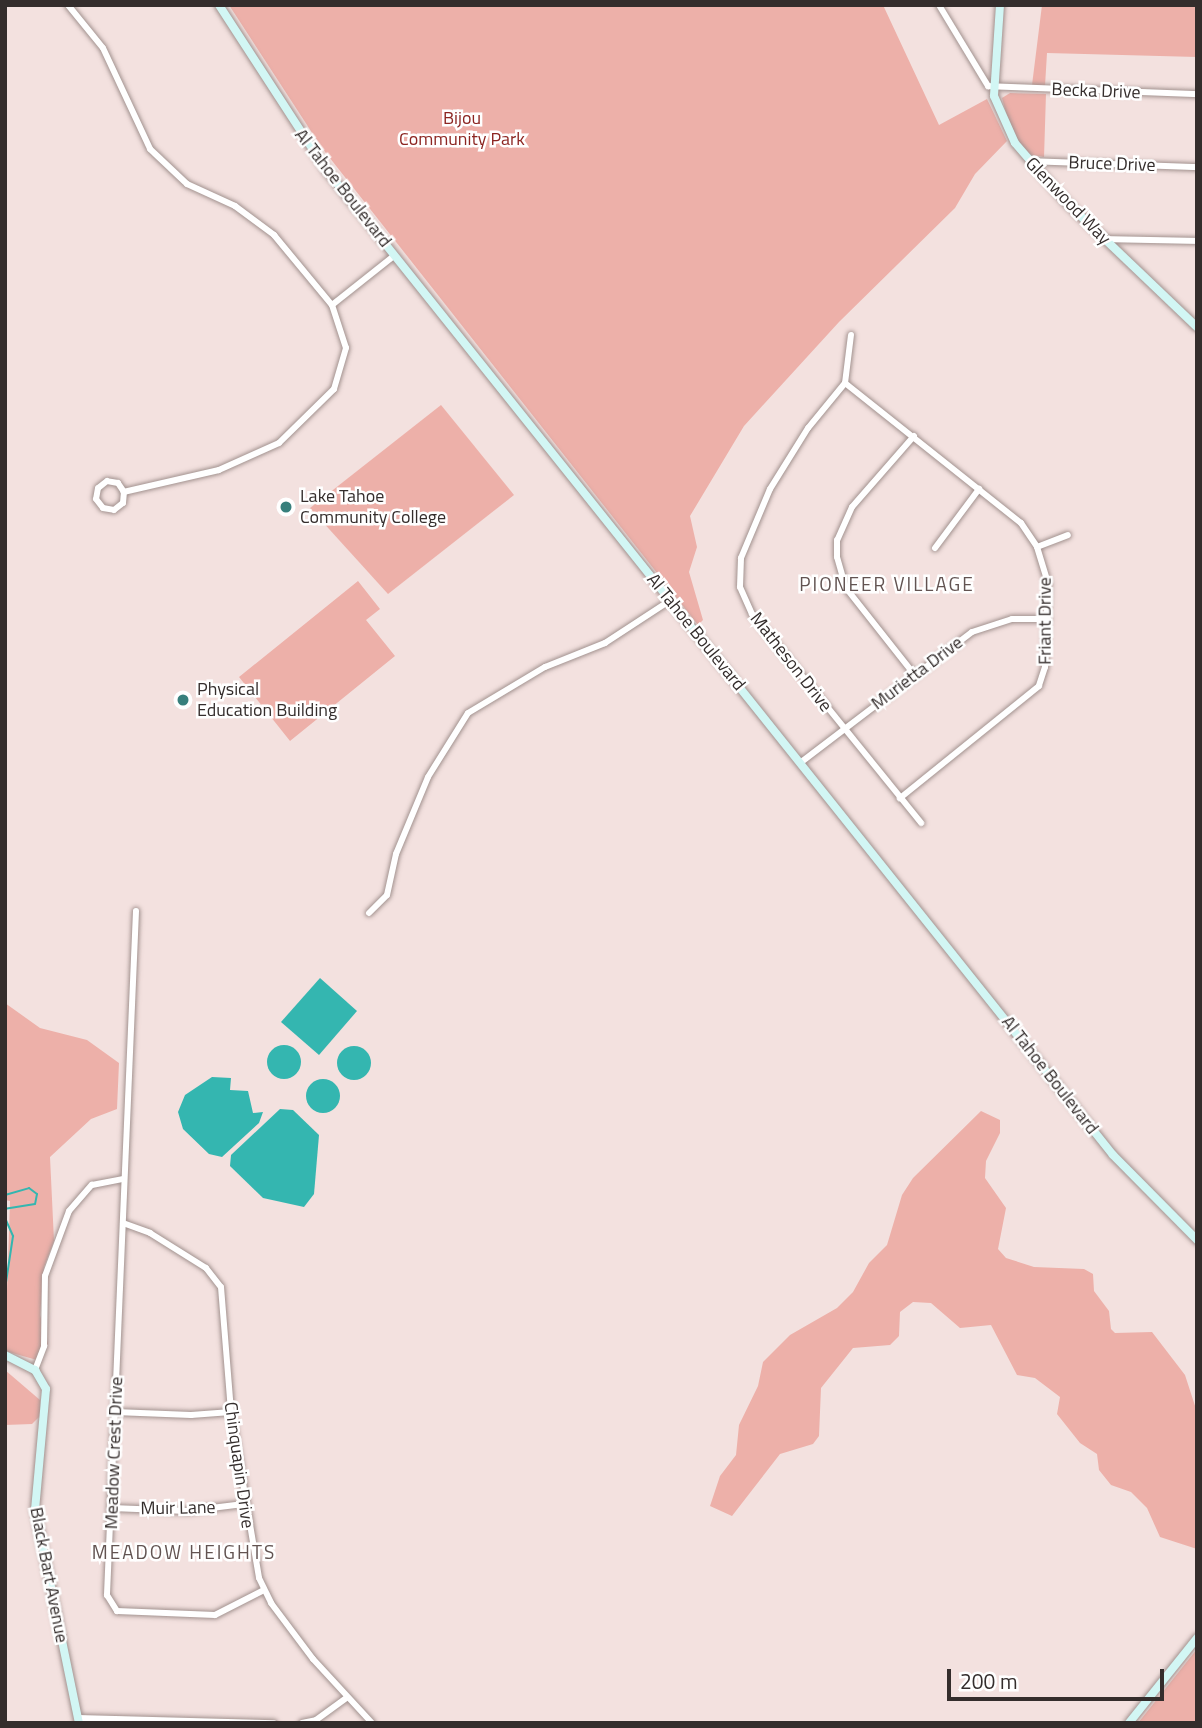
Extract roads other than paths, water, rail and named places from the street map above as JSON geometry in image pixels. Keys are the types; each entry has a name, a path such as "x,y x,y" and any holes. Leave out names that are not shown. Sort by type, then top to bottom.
{"main road":[{"name":"Al Tahoe Boulevard","path":"219,5 314,153 1113,1155 1197,1240"},
{"name":"Glenwood Way","path":"1000,5 994,87 999,114 1028,161 1104,239 1197,327"},
{"path":"5,1355 35,1370"},
{"name":"Black Bart Avenue","path":"35,1370 46,1389 48,1409 35,1476 35,1509 79,1720"},
{"path":"1129,1723 1197,1638"}],"street":[{"path":"68,5 103,48 142,136 161,162 187,184 261,224 332,304 344,331 345,361 334,389 300,426 240,463 124,492"},
{"path":"939,5 982,81 994,87"},
{"name":"Becka Drive","path":"994,87 1197,94"},
{"name":"Bruce Drive","path":"1028,161 1197,167"},
{"path":"1104,239 1197,241"},
{"path":"332,304 395,255"},
{"path":"845,383 851,335"},
{"name":"Friant Drive","path":"845,383 1021,523 1037,547 1048,583 1048,619 1040,686 900,798"},
{"name":"Matheson Drive","path":"845,383 808,428 780,472 753,524 739,572 744,600 752,614 921,823"},
{"path":"914,436 852,508 837,540 836,557 846,588 914,674"},
{"path":"107,481 118,483 124,492 123,503 114,510 103,508 96,499 98,488 107,481"},
{"path":"935,548 979,489"},
{"path":"1037,547 1068,535"},
{"path":"369,913 387,895 396,854 429,778 468,713 533,673 605,643 671,600"},
{"name":"Murietta Drive","path":"800,763 954,642 992,623 1048,619"},
{"name":"Meadow Crest Drive","path":"136,911 107,1595 117,1611 215,1615 264,1590"},
{"path":"35,1370 44,1346 45,1276 69,1211 92,1185 123,1179"},
{"name":"Chinquapin Drive","path":"123,1223 150,1233 215,1277 225,1303 231,1412 244,1504 264,1590 346,1698 372,1723"},
{"path":"115,1412 191,1415 231,1412"},
{"name":"Muir Lane","path":"112,1508 187,1511 244,1504"},
{"path":"302,1723 316,1720 346,1698"},
{"path":"79,1720 274,1723"}],"water":[{"path":"320,978 357,1011 319,1055 281,1022"},
{"path":"284,1045 296,1050 301,1062 296,1074 284,1079 272,1074 267,1062 272,1050"},
{"path":"354,1046 366,1051 371,1063 366,1075 354,1080 342,1075 337,1063 342,1051"},
{"path":"212,1077 231,1078 230,1090 248,1091 253,1113 263,1112 259,1123 222,1157 209,1154 183,1129 178,1112 185,1095"},
{"path":"323,1079 335,1084 340,1096 335,1108 323,1113 311,1108 306,1096 311,1084"},
{"path":"280,1109 293,1110 319,1135 314,1194 304,1207 263,1198 230,1166 231,1155"}],"waterway":[{"path":"5,1195 29,1188 37,1194 35,1204 5,1209"},
{"path":"5,1218 13,1236 5,1289"}],"place":[{"name":"Lake Tahoe Community College","path":"286,507"},
{"name":"Physical Education Building","path":"183,700"}],"district":[{"name":"PIONEER VILLAGE","path":"887,584"},
{"name":"MEADOW HEIGHTS","path":"184,1552"}],"park label":[{"name":"Bijou Community Park","path":"462,129"}]}
